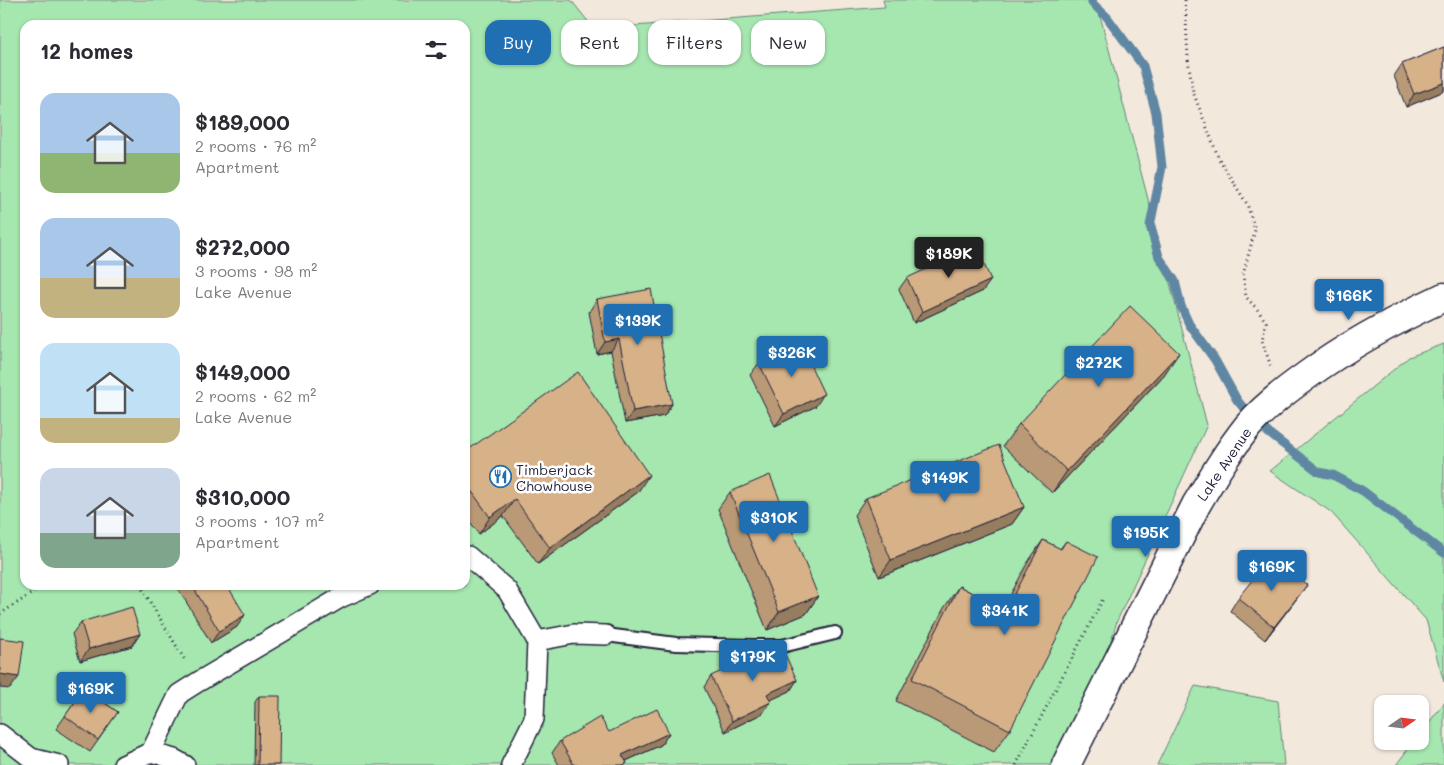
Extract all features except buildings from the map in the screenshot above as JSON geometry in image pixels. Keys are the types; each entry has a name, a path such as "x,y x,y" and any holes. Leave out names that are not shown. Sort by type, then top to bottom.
{"main road":[{"name":"Lake Avenue","path":"1066,765 1200,498 1220,464 1249,425 1282,393 1324,362 1360,340 1444,297"}],"street":[{"path":"470,558 507,590 537,642 534,719 511,765"},
{"path":"123,765 151,752 179,694 340,598 358,590"},
{"path":"537,642 574,634 606,635"},
{"path":"0,734 31,758 59,765"},
{"path":"151,752 174,759 185,765"}],"lane":[{"path":"606,635 676,644 782,646 835,633"}],"path":[{"path":"1185,0 1188,59 1193,92 1219,159 1247,204 1255,230 1243,275 1246,298 1258,309 1266,322 1262,340 1269,364 1282,393"},
{"path":"0,614 38,590"},
{"path":"143,590 198,682"},
{"path":"1016,765 1103,599"}],"green space":[{"path":"0,0 571,0 587,20 561,20 561,65 638,65 638,26 648,25 648,65 741,65 741,20 713,20 885,7 883,0 1096,0 1207,425 1117,621 1081,736 1059,765 0,765"},
{"path":"1444,344 1444,682 1426,620 1331,512 1270,471 1409,357"},
{"path":"1195,686 1278,701 1284,765 1157,765"},
{"path":"1444,703 1444,765 1396,765 1407,750 1429,750 1429,722"}],"waterway":[{"path":"1092,0 1092,3 1107,17 1143,66 1156,113 1162,167 1150,226 1159,257 1175,281 1181,306 1189,324 1215,360 1237,400 1250,416"},
{"path":"1266,431 1319,472 1333,475 1363,491 1444,553"}],"place":[{"name":"Timberjack Chowhouse","path":"500,477"}]}
